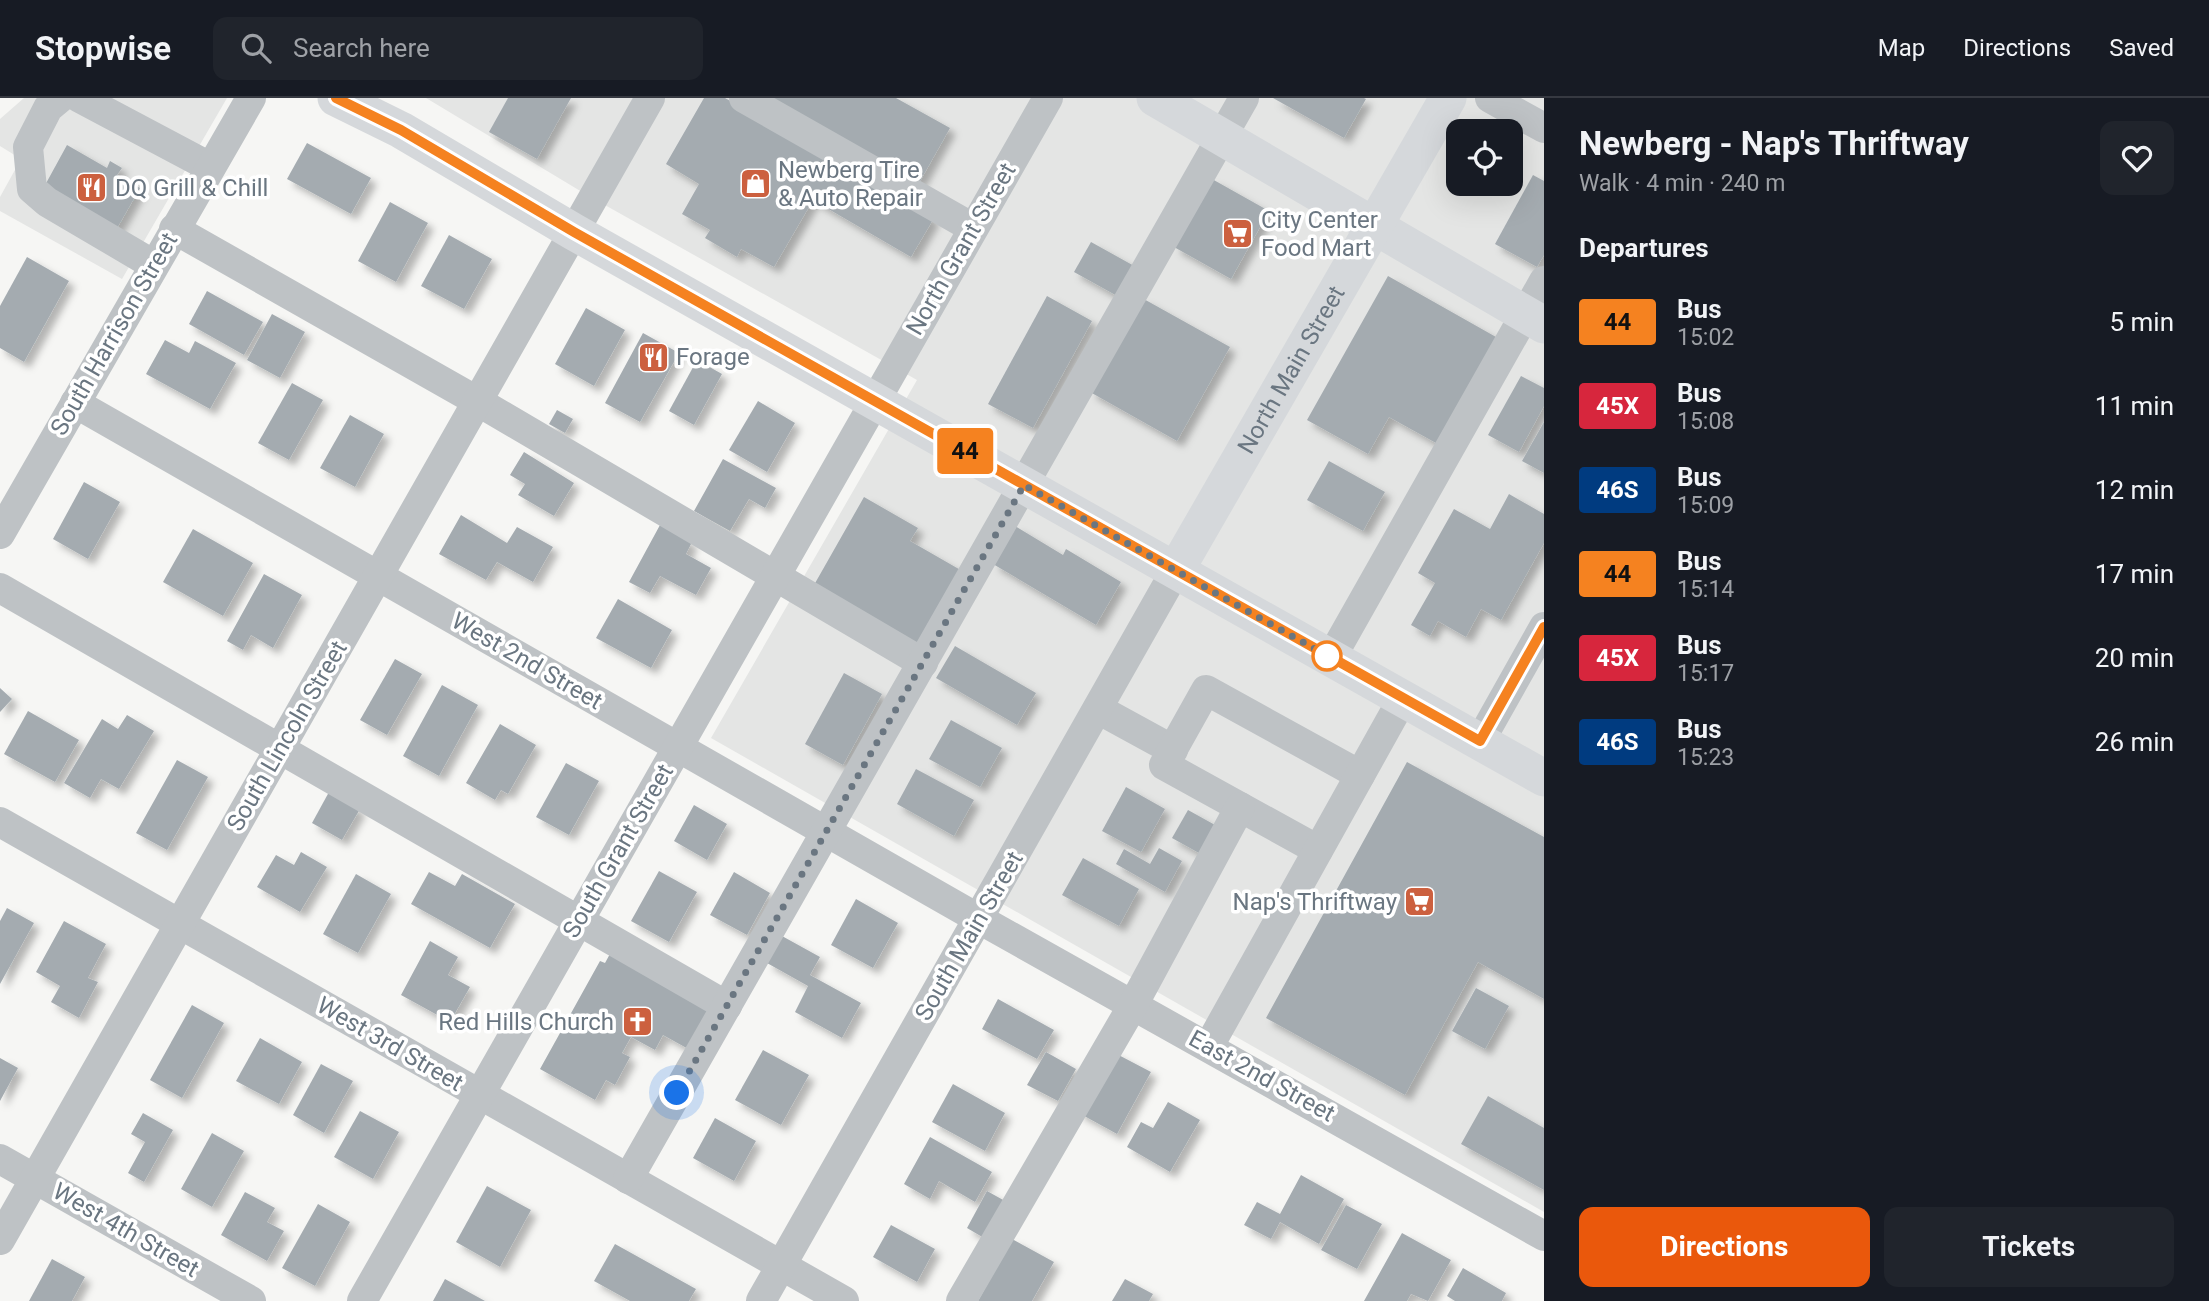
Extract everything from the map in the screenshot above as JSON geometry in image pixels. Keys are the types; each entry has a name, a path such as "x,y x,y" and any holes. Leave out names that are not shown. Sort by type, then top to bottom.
{"main road":[{"path":"336,98 401,130 574,232 1544,778"},
{"path":"1155,98 1535,319"},
{"name":"North Main Street","path":"1176,570 1448,98"}],"street":[{"path":"60,98 48,108 28,147 32,189 47,202 155,265"},
{"path":"80,98 210,167"},
{"name":"South Harrison Street","path":"0,534 251,98"},
{"name":"South Lincoln Street","path":"0,1240 650,98"},
{"path":"744,98 973,228"},
{"name":"North Grant Street","path":"875,401 1048,98"},
{"path":"628,1179 1244,98"},
{"path":"1490,98 1544,128"},
{"path":"174,229 477,401 923,663"},
{"path":"1331,658 1535,319 1544,281"},
{"name":"South Grant Street","path":"362,1301 875,401"},
{"name":"West 2nd Street","path":"75,403 979,919"},
{"name":"South Main Street","path":"761,1301 1176,570"},
{"path":"0,588 727,1006"},
{"path":"1480,741 1544,627"},
{"path":"1318,850 1164,765 1206,690 1360,775"},
{"path":"1209,1046 1403,698"},
{"path":"1098,709 1173,750"},
{"path":"961,1301 1133,1004 1240,807"},
{"name":"West 3rd Street","path":"0,822 844,1301"},
{"name":"East 2nd Street","path":"979,919 1544,1236"},
{"name":"West 4th Street","path":"0,1158 251,1301"}],"shaded area":[{"path":"24,98 227,98 122,279 0,211 0,197 21,159 0,146 0,119"},
{"path":"426,98 1544,98 1544,1212 711,738 917,380 587,195"}],"building":[{"path":"508,98 571,98 537,159 489,132"},
{"path":"704,98 725,98 934,218 911,257 813,200 774,267 741,249 737,257 705,238 710,230 682,214 699,184 666,164"},
{"path":"767,98 896,98 950,128 919,183"},
{"path":"1273,98 1364,98 1366,99 1344,138"},
{"path":"307,143 371,178 351,214 287,179"},
{"name":"DQ Grill & Chill","path":"67,145 107,168 110,161 122,168 117,175 140,188 116,230 44,187"},
{"path":"1533,175 1544,181 1544,255 1537,267 1495,244"},
{"path":"1212,179 1269,211 1231,279 1174,247"},
{"path":"390,202 428,223 396,282 358,261"},
{"path":"449,235 492,259 464,309 421,286"},
{"path":"1091,242 1136,267 1119,297 1074,272"},
{"path":"27,257 69,281 24,362 0,348 0,306"},
{"path":"1388,276 1496,337 1436,443 1389,417 1368,454 1307,420"},
{"path":"207,291 263,322 244,355 189,324"},
{"path":"1047,296 1092,321 1033,428 988,404"},
{"path":"1142,298 1230,347 1177,441 1090,392"},
{"path":"586,308 625,330 594,386 555,364"},
{"path":"272,314 305,332 280,378 247,360"},
{"path":"643,333 679,353 640,422 605,403"},
{"path":"165,340 189,353 195,341 236,363 210,409 146,374"},
{"path":"697,360 722,374 694,425 669,411"},
{"path":"1521,376 1544,388 1544,406 1519,452 1488,435"},
{"path":"292,383 323,400 289,460 258,443"},
{"path":"758,401 795,423 767,472 729,450"},
{"path":"557,410 573,419 565,433 549,424"},
{"path":"350,415 384,434 355,487 320,468"},
{"path":"1544,422 1544,473 1522,461"},
{"path":"524,452 574,483 554,516 518,495 525,484 510,475"},
{"path":"723,459 776,488 765,508 749,499 730,531 694,511"},
{"path":"1329,461 1385,492 1363,531 1307,500"},
{"path":"84,482 120,502 88,559 53,539"},
{"path":"1509,494 1544,514 1544,543 1501,620 1481,609 1466,637 1438,621 1430,636 1411,625 1435,583 1418,573 1454,509 1490,529"},
{"path":"864,497 918,528 910,541 964,572 920,647 814,585"},
{"path":"461,515 507,543 517,527 553,547 533,582 497,562 486,580 439,554"},
{"path":"660,525 692,542 686,554 711,568 696,595 660,576 650,593 629,582"},
{"path":"1015,526 1063,555 1066,549 1121,582 1096,625 993,564"},
{"path":"193,529 253,563 223,616 163,582"},
{"path":"264,574 302,595 273,648 251,635 243,650 227,641"},
{"path":"618,599 672,630 651,668 596,638"},
{"path":"955,646 1036,693 1017,725 936,678"},
{"path":"395,659 422,674 387,735 360,720"},
{"path":"844,673 882,694 843,765 805,744"},
{"path":"442,685 478,705 439,776 403,756"},
{"path":"0,688 12,699 0,712"},
{"path":"28,711 79,740 55,782 4,754"},
{"path":"127,715 154,731 119,789 101,779 90,798 64,783 102,719 118,729"},
{"path":"951,720 1002,748 980,787 929,759"},
{"path":"500,724 536,745 508,794 501,790 495,800 466,783"},
{"path":"177,760 208,777 167,850 136,833"},
{"name":"Nap's Thriftway","path":"1407,762 1544,837 1544,999 1478,962 1405,1095 1266,1018"},
{"path":"566,763 599,781 569,835 536,817"},
{"path":"916,769 974,800 954,836 897,804"},
{"path":"1126,787 1165,809 1141,852 1102,831"},
{"path":"329,792 360,809 342,840 312,823"},
{"path":"694,805 727,824 707,860 674,841"},
{"path":"1188,810 1215,825 1199,853 1172,838"},
{"path":"1159,848 1182,861 1165,892 1116,864 1124,849 1150,864"},
{"path":"301,852 327,867 300,912 257,887 276,855 294,865"},
{"path":"1083,858 1139,889 1119,926 1062,895"},
{"path":"659,871 697,892 669,942 631,921"},
{"path":"429,872 455,886 462,874 515,904 490,948 411,904"},
{"path":"734,872 770,893 747,935 710,915"},
{"path":"356,874 391,894 358,953 323,934"},
{"path":"856,899 898,923 873,968 831,945"},
{"path":"7,908 34,923 0,984 0,921"},
{"path":"64,921 106,944 88,978 98,982 79,1018 51,1002 60,986 36,972"},
{"path":"782,936 820,957 810,975 861,1003 842,1038 795,1012 808,986 767,963"},
{"path":"430,941 458,957 448,975 470,987 450,1022 401,995"},
{"name":"Red Hills Church","path":"611,952 715,1010 692,1051 663,1035 655,1050 631,1037 622,1053 630,1057 615,1085 606,1080 595,1100 540,1069 600,961 605,963"},
{"path":"1476,988 1509,1006 1485,1049 1452,1031"},
{"path":"998,999 1054,1030 1037,1059 982,1029"},
{"path":"192,1005 224,1023 182,1098 150,1080"},
{"path":"260,1038 302,1062 279,1104 236,1081"},
{"path":"763,1050 809,1075 781,1125 735,1100"},
{"path":"1111,1051 1151,1072 1117,1134 1077,1112"},
{"path":"1046,1052 1076,1069 1058,1101 1027,1085"},
{"path":"0,1058 18,1068 0,1101"},
{"path":"321,1064 353,1081 324,1133 293,1115"},
{"path":"953,1084 1005,1113 985,1151 932,1122"},
{"path":"1488,1096 1544,1128 1544,1190 1461,1144"},
{"path":"1168,1102 1200,1120 1170,1172 1127,1147 1141,1122 1153,1128"},
{"path":"360,1111 399,1132 373,1179 334,1157"},
{"path":"143,1113 173,1130 144,1182 128,1173 145,1142 131,1134"},
{"path":"715,1118 756,1141 734,1181 693,1158"},
{"path":"212,1133 244,1151 212,1207 181,1189"},
{"path":"930,1137 992,1172 975,1202 939,1181 930,1199 904,1184"},
{"path":"1301,1175 1344,1199 1319,1244 1280,1222 1271,1239 1244,1225 1257,1202 1280,1214"},
{"path":"487,1186 531,1210 500,1267 456,1242"},
{"path":"987,1191 1005,1201 984,1238 967,1228"},
{"path":"245,1192 275,1208 267,1222 284,1231 267,1261 221,1235"},
{"path":"318,1204 350,1222 315,1286 282,1268"},
{"path":"1346,1205 1382,1224 1357,1269 1321,1250"},
{"path":"891,1225 935,1249 917,1282 873,1257"},
{"path":"1402,1233 1451,1260 1428,1301 1411,1294 1407,1301 1364,1301"},
{"path":"1012,1239 1054,1262 1032,1301 978,1301"},
{"path":"615,1244 696,1289 689,1301 630,1301 594,1281"},
{"path":"52,1259 85,1277 72,1301 29,1301"},
{"path":"1463,1268 1506,1293 1502,1301 1455,1301 1447,1296"},
{"path":"445,1279 485,1301 433,1301"},
{"path":"1125,1279 1153,1294 1149,1301 1112,1301"}],"bus line":[{"name":"44","path":"336,98 401,130 574,232 1480,741 1544,627"}],"place":[{"name":"Newberg Tire & Auto Repair","path":"755,184"},
{"name":"DQ Grill & Chill","path":"92,188"},
{"name":"City Center Food Mart","path":"1238,234"},
{"name":"Forage","path":"653,357"},
{"name":"Nap's Thriftway","path":"1420,902"},
{"name":"Red Hills Church","path":"637,1022"}],"route":[{"path":"677,1093 1024,485 1331,658 1327,656"}]}
